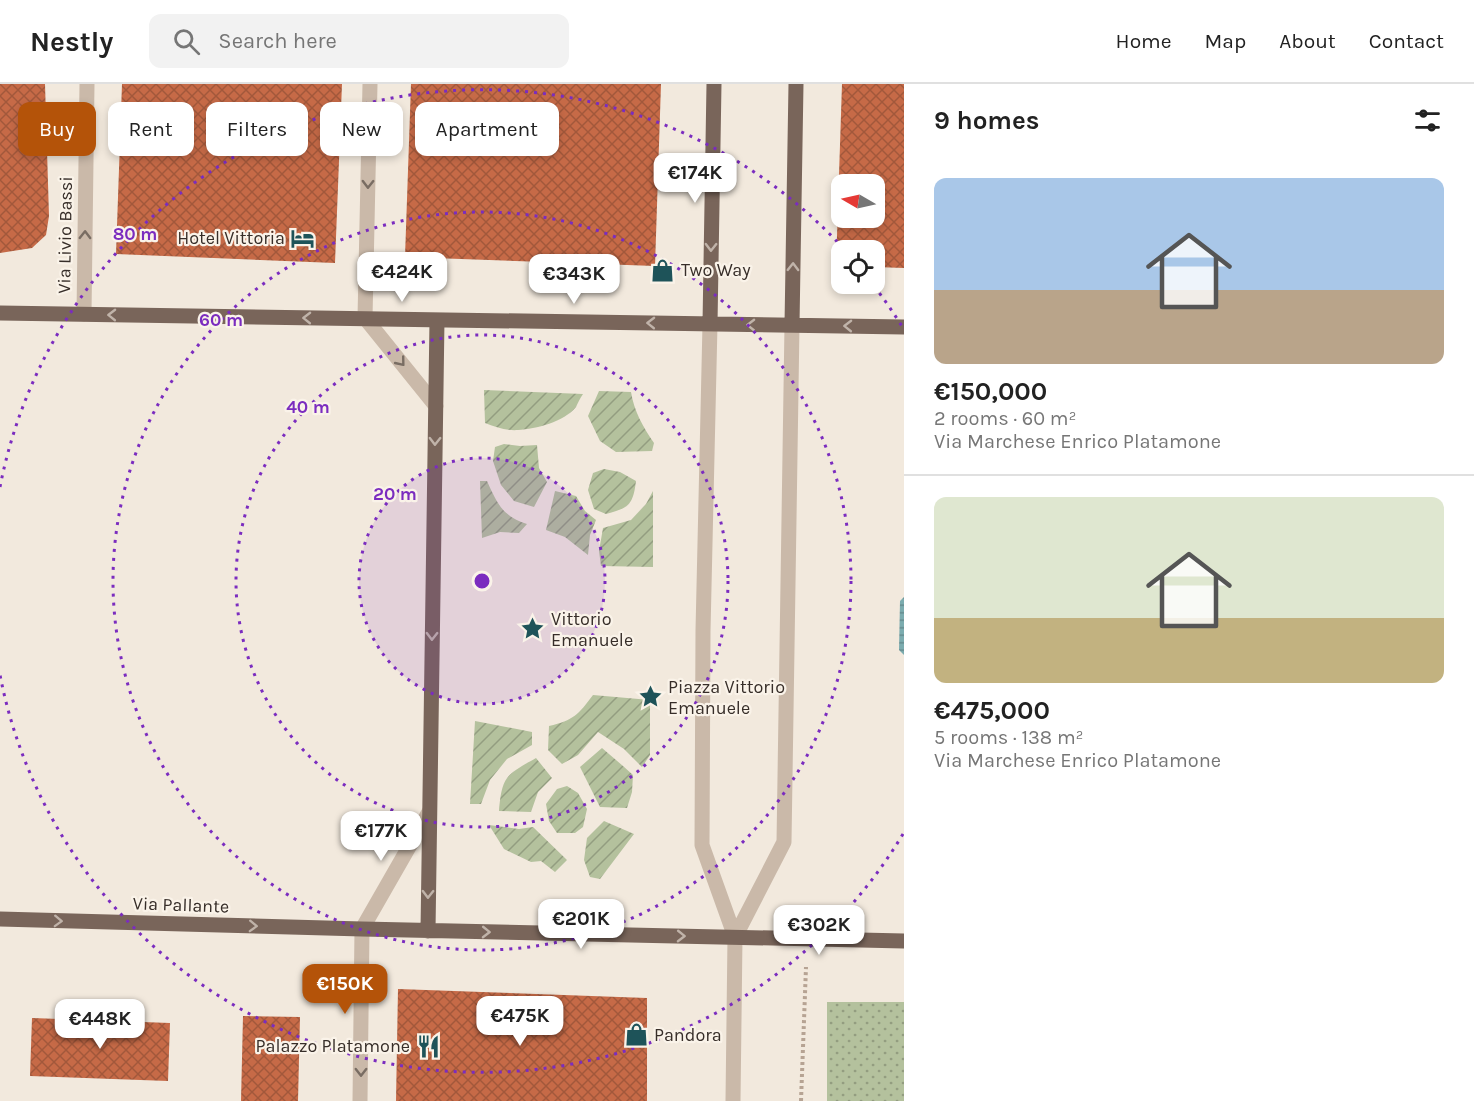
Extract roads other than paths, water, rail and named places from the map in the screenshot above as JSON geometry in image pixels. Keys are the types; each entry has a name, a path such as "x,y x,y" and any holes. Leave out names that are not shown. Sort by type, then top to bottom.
{"main road":[{"path":"710,324 714,84"},
{"path":"792,325 796,84"},
{"path":"0,313 904,327"},
{"path":"428,931 437,320"},
{"name":"Via Pallante","path":"0,919 362,930 904,941"}],"street":[{"name":"Via Livio Bassi","path":"84,314 87,84"},
{"path":"370,84 365,318 436,406"},
{"path":"710,324 703,631 702,845 735,937 733,1101"},
{"path":"735,937 784,842 792,325"},
{"path":"360,1101 362,930 429,812"}],"water":[{"path":"904,597 904,655 899,650 900,601"}],"place":[{"name":"Hotel Vittoria","path":"303,238"},
{"name":"Two Way","path":"663,270"},
{"name":"Vittorio Emanuele","path":"533,629"},
{"name":"Piazza Vittorio Emanuele","path":"650,697"},
{"name":"Pandora","path":"636,1035"},
{"name":"Palazzo Platamone","path":"428,1046"}]}
